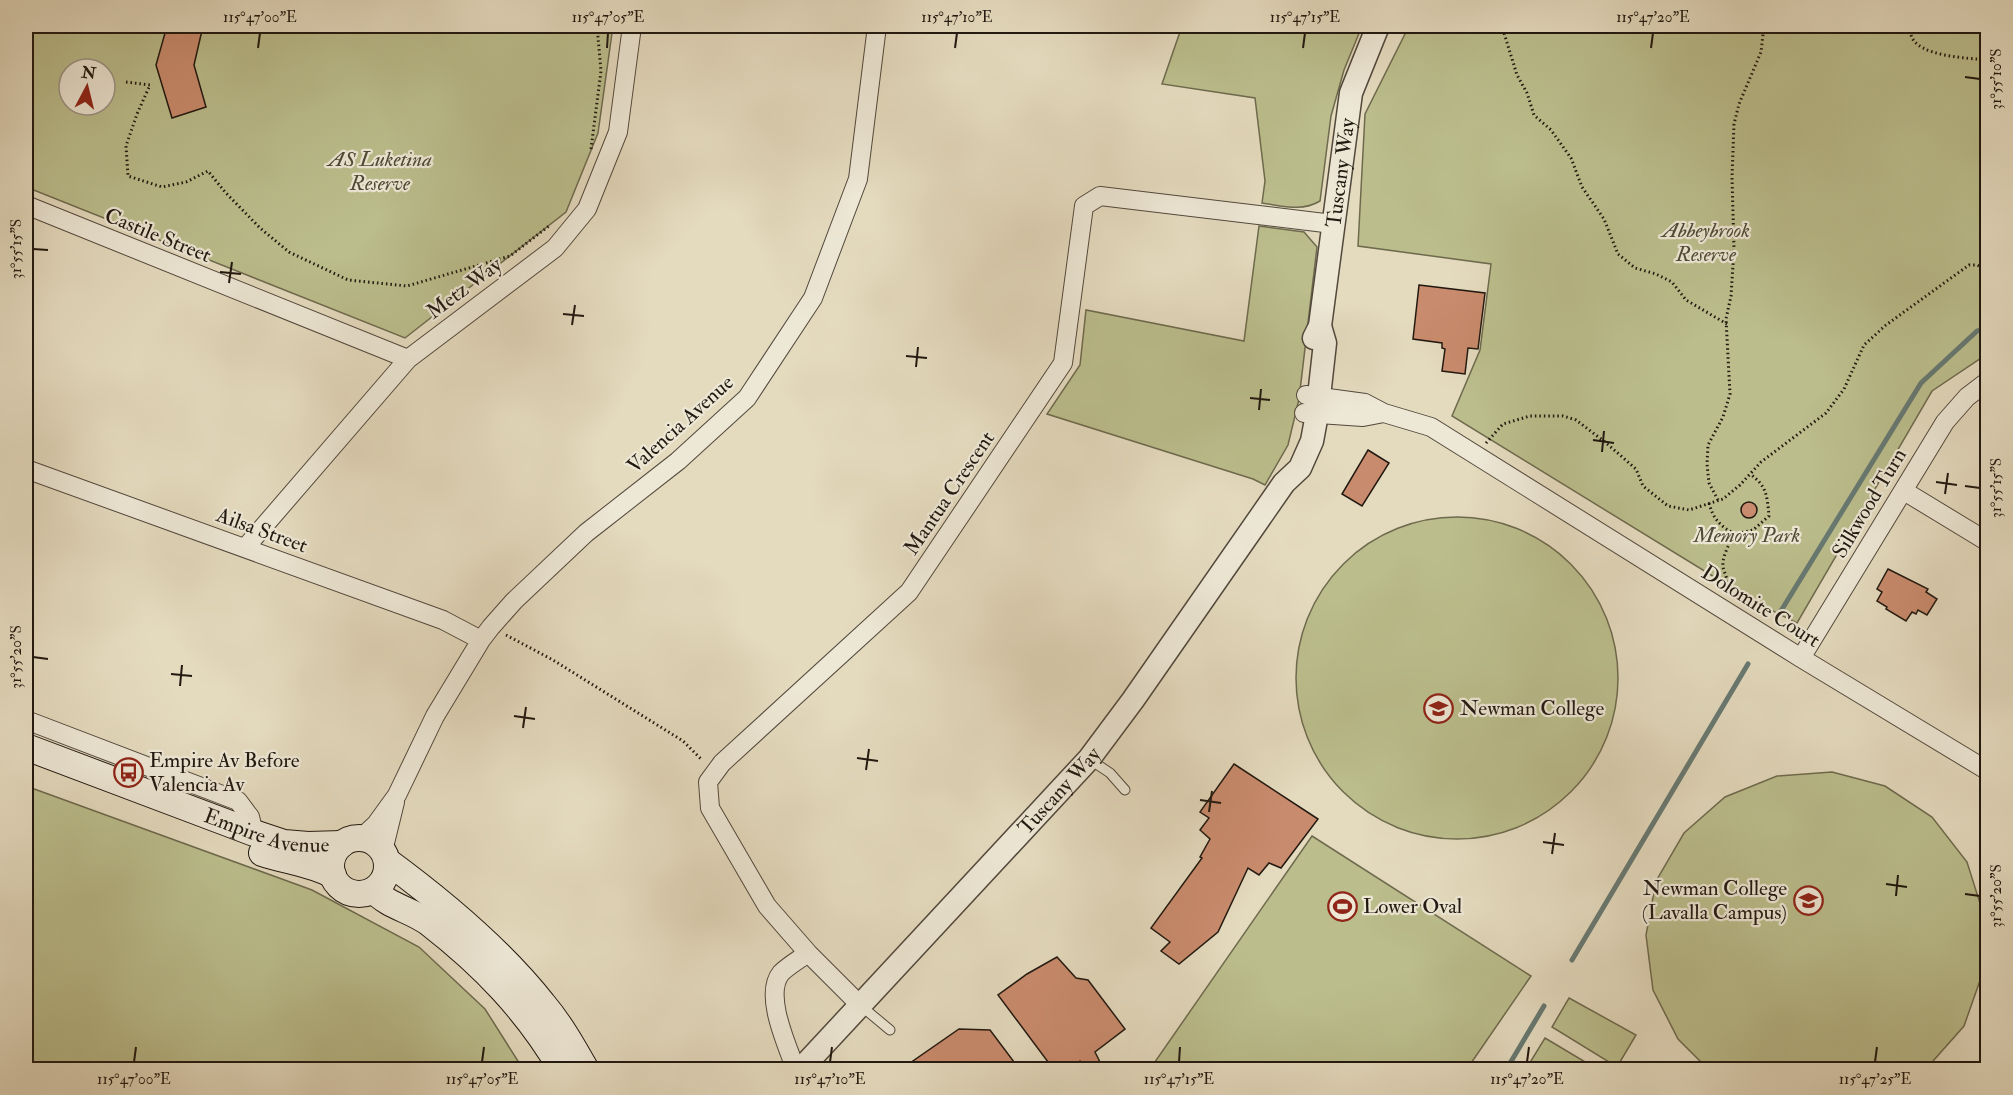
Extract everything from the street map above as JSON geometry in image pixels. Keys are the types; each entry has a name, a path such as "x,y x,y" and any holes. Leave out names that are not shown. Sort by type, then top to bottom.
{"main road":[{"name":"Empire Avenue","path":"26,747 284,843 308,845 351,841"},
{"name":"Empire Avenue","path":"26,765 231,843 277,859 313,866 333,875"},
{"path":"385,856 385,877 374,890 358,894 350,892 342,889 333,875 331,864 334,853 351,841 369,840 506,963 543,1004 568,1039 586,1070"},
{"path":"374,890 380,897 418,915 452,941 491,976 530,1019 562,1070"}],"street":[{"name":"Metz Way","path":"245,548 408,359 555,248 587,209 618,132 632,26"},
{"name":"Valencia Avenue","path":"351,841 376,824 397,795 435,716 486,634 514,601 586,533 678,461 747,398 813,298 858,180 877,26"},
{"name":"Tuscany Way","path":"798,1070 1089,759 1133,700 1284,483 1300,468 1312,441 1312,405 1325,343 1320,326 1351,93 1378,26"},
{"name":"Mantua Crescent","path":"715,773 722,763 909,592 1063,363 1084,206 1100,196 1333,224"},
{"name":"Castile Street","path":"26,205 408,359"},
{"name":"Silkwood Turn","path":"1801,658 1945,422 1967,397 1988,381"},
{"name":"Dolomite Court","path":"1312,405 1365,403 1384,413 1431,427 1720,608 1988,771"},
{"name":"Ailsa Street","path":"26,469 486,634"},
{"path":"1904,491 1988,542"},
{"path":"26,720 238,801 250,817 254,833"},
{"path":"715,773 708,782 710,808 767,906 808,953 860,1005"},
{"name":"Valencia Avenue","path":"385,856 397,795"},
{"path":"798,1070 781,1027 773,996 780,974 808,953"}],"lane":[{"path":"1089,759 1110,773 1125,790"},
{"path":"860,1005 890,1030"}],"path":[{"path":"591,151 601,71 597,26"},
{"path":"1499,26 1504,33 1517,75 1527,93 1534,116 1551,130 1571,158 1582,187 1604,219 1618,254 1635,268 1656,274 1672,282 1686,300 1727,324"},
{"path":"1718,500 1709,483 1707,464 1708,445 1723,417 1730,394 1727,324 1734,249 1732,177 1734,124 1739,104 1761,52 1764,26"},
{"path":"1911,26 1911,35 1917,44 1927,51 1988,60"},
{"path":"126,82 150,85 126,146 128,176 162,187 186,182 208,171 260,228 289,252 348,280 407,286 465,270 510,256 557,219"},
{"path":"1475,455 1503,424 1530,416 1563,416 1576,420 1605,442 1636,469 1643,486 1668,506 1689,510 1723,499 1740,485 1761,462 1826,413 1844,389 1864,345 1886,324 1969,265 1977,265 1988,270"},
{"path":"1709,503 1712,514 1722,527 1735,534 1753,530 1768,516 1768,499 1762,482 1750,474"},
{"path":"1720,608 1728,579 1723,563 1735,534"},
{"path":"486,634 553,660 683,741 715,773"}],"green space":[{"name":"AS Luketina Reserve","path":"26,26 613,26 598,133 566,212 405,338 26,187"},
{"path":"1182,26 1362,26 1344,70 1331,116 1320,201 1299,207 1262,203 1265,181 1255,98 1162,84"},
{"name":"Abbeybrook Reserve","path":"1409,26 1890,26 1923,29 1935,26 1987,26 1987,354 1932,391 1797,623 1755,602 1452,416 1480,350 1491,264 1358,246 1365,114"},
{"path":"1259,226 1304,232 1317,247 1299,399 1288,445 1265,485 1253,479 1047,414 1080,365 1086,310 1244,341"},
{"path":"1441,517 1473,517 1504,524 1533,536 1559,553 1582,576 1606,616 1618,662 1618,694 1606,740 1591,768 1559,803 1533,820 1504,832 1473,839 1441,839 1410,832 1381,820 1355,803 1332,780 1315,754 1303,725 1296,694 1296,662 1303,631 1315,602 1332,576 1355,553 1381,536 1410,524"},
{"name":"Newman College (Lavalla Campus)","path":"1832,772 1885,786 1932,817 1967,862 1984,916 1983,972 1964,1026 1926,1069 1708,1069 1678,1039 1653,990 1646,935 1656,881 1684,833 1725,797 1777,776"},
{"path":"26,786 312,890 419,947 485,1009 523,1069 26,1069"},
{"name":"Lower Oval","path":"1312,836 1531,976 1467,1069 1150,1069"},
{"path":"1569,998 1636,1035 1617,1067 1552,1027"},
{"path":"1545,1038 1597,1069 1526,1069"}],"building":[{"path":"167,26 203,26 194,65 206,107 172,118 156,65"},
{"path":"1419,285 1485,293 1478,349 1468,348 1465,374 1442,371 1445,349 1442,348 1442,343 1413,339"},
{"path":"1368,450 1389,463 1362,506 1342,494"},
{"path":"1746,502 1752,502 1757,510 1755,516 1746,518 1741,513 1741,507"},
{"path":"1888,569 1928,589 1926,592 1937,599 1927,615 1918,610 1916,614 1912,612 1906,621 1877,601 1882,592 1877,589"},
{"path":"1234,764 1318,819 1281,868 1269,863 1259,875 1248,868 1218,932 1179,964 1161,951 1170,942 1151,928 1202,858 1200,857 1210,839 1200,830 1209,818 1200,812"},
{"path":"1057,957 1076,978 1088,980 1125,1029 1095,1052 1104,1070 1085,1070 1080,1061 1067,1070 1054,1070 998,995 1027,974"},
{"path":"959,1029 990,1030 1020,1070 900,1070"}],"waterway":[{"path":"1776,619 1921,383 1977,331 1988,327"},
{"path":"1572,960 1748,664"},
{"path":"1506,1070 1544,1006"}],"place":[{"name":"Newman College","path":"1439,708"},
{"name":"Empire Av Before Valencia Av","path":"128,772"},
{"name":"Newman College (Lavalla Campus)","path":"1808,900"},
{"name":"Lower Oval","path":"1342,906"}],"park label":[{"name":"Memory Park","path":"1747,535"}]}
